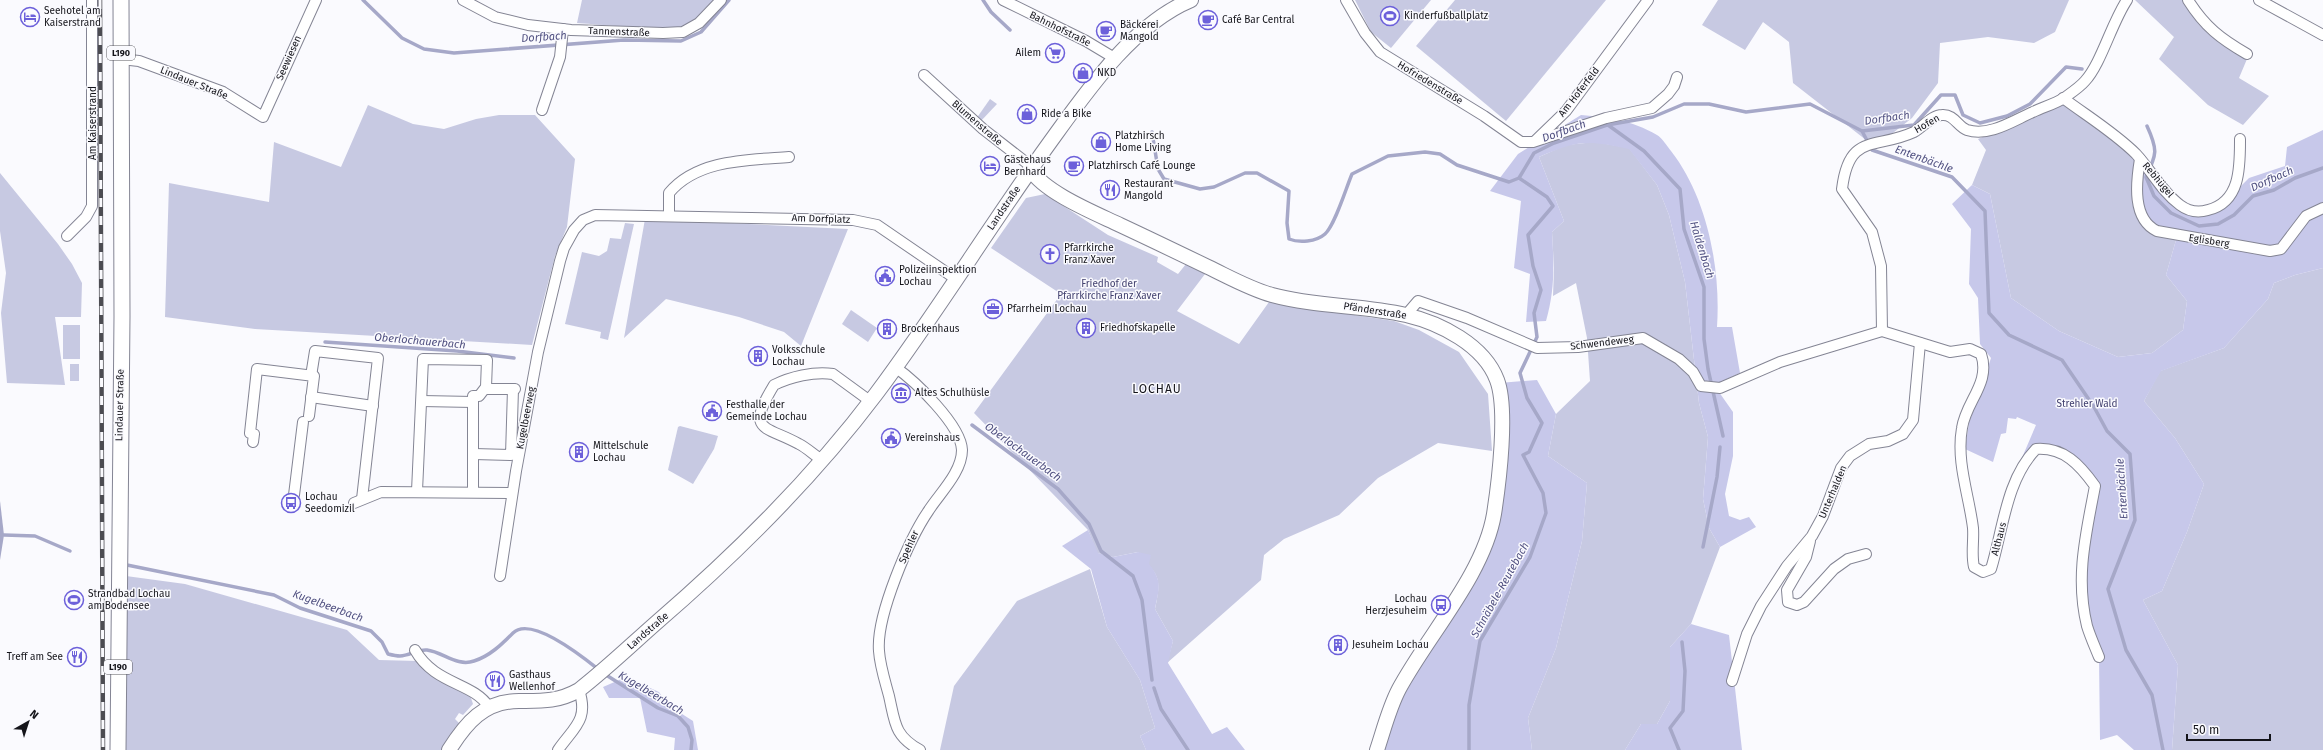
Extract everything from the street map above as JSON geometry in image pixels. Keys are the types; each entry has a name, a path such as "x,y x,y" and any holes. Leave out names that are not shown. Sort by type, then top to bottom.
{"main road":[{"name":"Lindauer Straße","path":"118,750 122,316 121,0"},
{"name":"Landstraße","path":"449,750 468,722 489,707 506,702 555,700 578,690 714,572 782,505 822,460 870,401 956,279 1030,170 1083,98 1116,59 1173,4 1191,0"},
{"name":"Pfänderstraße","path":"1030,170 1041,182 1080,206 1251,288 1287,298 1406,315 1436,324 1459,338 1480,355 1494,372 1498,383 1503,412 1494,515 1488,538 1480,558 1400,689 1390,710 1377,750"}],"street":[{"name":"Am Kaiserstrand","path":"67,236 86,217 92,206 92,0"},
{"name":"Seewiesen","path":"263,117 316,0"},
{"name":"Tannenstraße","path":"463,0 475,2 510,22 563,30 683,32 699,24 721,0"},
{"name":"Bahnhofstraße","path":"1003,0 1086,41 1116,59"},
{"name":"Hofriedenstraße","path":"1346,0 1365,33 1380,52 1484,116 1521,142 1533,142"},
{"name":"Am Hoferfeld","path":"1533,142 1566,111 1648,0"},
{"name":"Hofen","path":"1882,331 1881,266 1874,239 1872,232 1842,189 1850,158 1862,146 1915,131 1941,114 1948,115 1966,129 1976,132 1989,130 2063,98 2086,81 2095,65 2118,13 2127,0"},
{"path":"2188,0 2195,11 2218,37 2247,54"},
{"path":"2259,0 2323,35"},
{"path":"542,110 560,57 563,30"},
{"name":"Lindauer Straße","path":"121,59 139,61 223,92 263,117"},
{"name":"Blumenstraße","path":"924,74 983,129 1028,164 1030,170"},
{"name":"Am Hoferfeld","path":"1533,142 1606,118 1652,108 1668,94 1674,86 1677,77"},
{"name":"Rebhügel","path":"2063,98 2144,163 2180,205 2201,212 2214,209 2232,195 2239,174 2240,139"},
{"path":"669,216 669,192 677,183 692,173 752,160 789,157"},
{"name":"Eglisberg","path":"2144,163 2137,177 2140,209 2144,223 2157,232 2270,251 2281,249 2306,216 2323,208"},
{"name":"Am Dorfplatz","path":"560,261 564,248 574,230 583,220 595,215 840,220 877,225 956,279"},
{"name":"Kugelbeerweg","path":"500,576 512,493 531,389 560,261"},
{"name":"Schwendeweg","path":"1406,315 1418,301 1467,318 1533,346 1578,347 1643,338 1679,359 1692,372 1701,386 1720,388 1780,362 1882,331"},
{"name":"Althaus","path":"1882,331 1950,352 1970,349 1981,354 1985,365 1981,381 1962,427 1960,449 1973,529 1972,554 1974,567 1983,572 1991,569 2008,505 2021,469 2036,449 2047,448 2070,456 2084,470 2095,486 2081,557 2082,594 2087,626 2099,657"},
{"name":"Unterhalden","path":"1732,681 1747,634 1761,606 1787,566 1812,536 1823,516 1841,468 1850,456 1869,444 1888,441 1903,434 1913,420 1920,343"},
{"path":"311,376 315,351 378,358 373,406 358,501 381,492 417,491 512,493"},
{"path":"417,491 423,358 487,360 486,389 480,396 473,396 473,492"},
{"name":"Spehler","path":"895,367 949,419 959,435 962,451 957,469 926,514 908,547 883,620 878,651 896,727 904,740 920,750"},
{"path":"253,442 254,434 250,433 257,369 314,376 294,496"},
{"path":"822,460 800,444 768,431 762,426 760,420 764,404 774,385 803,376 825,372 832,374 870,401"},
{"path":"486,389 531,389"},
{"path":"474,454 511,455 516,389"},
{"path":"311,397 373,406"},
{"path":"422,401 473,402"},
{"name":"Unterhalden","path":"1812,536 1806,557 1787,590 1788,602 1796,605 1804,602 1834,569 1848,559 1866,554"},
{"path":"415,650 421,660 433,672 482,698 489,707"},
{"path":"558,750 582,715 583,704 578,690"}],"green space":[{"path":"582,0 715,0 704,14 693,24 680,28 667,29 577,23"},
{"name":"Kinderfußballplatz","path":"1355,0 1431,0 1391,48 1371,32"},
{"path":"1455,0 1606,0 1506,121 1416,46"},
{"path":"1718,0 2069,0 2055,32 2034,43 1988,37 1940,43 1938,83 1912,118 1875,147 1793,83 1789,42 1763,22 1745,50 1702,25"},
{"path":"2135,0 2186,0 2211,36 2247,59 2239,78 2269,96 2243,125 2208,105 2159,59 2174,37"},
{"path":"990,99 997,104 980,122 976,119"},
{"path":"2061,103 2140,159 2176,240 2166,275 2187,301 2183,330 2152,353 2118,357 2059,331 2011,298 1990,194 1972,185 1986,150 1978,139"},
{"path":"368,105 413,124 444,129 476,119 499,115 535,115 575,159 567,227 555,256 532,345 255,329 165,317 169,183 269,202 274,142 341,167"},
{"path":"1581,115 1629,123 1659,136 1683,169 1694,190 1702,211 1709,234 1717,281 1717,327 1732,327 1740,373 1714,385 1733,412 1733,456 1725,494 1729,516 1740,520 1749,517 1756,527 1720,547 1709,528 1703,499 1708,437 1699,403 1685,282 1669,215 1657,185 1629,149 1603,144 1583,143 1564,147 1539,157 1564,221 1552,232 1553,277 1551,299 1546,321 1526,322 1530,274 1514,268 1521,201 1490,191 1518,154"},
{"name":"Strehler Wald","path":"2323,130 2323,268 2295,275 2274,283 2268,299 2224,348 2161,371 2144,401 2175,438 2204,484 2187,532 2162,591 2143,600 2178,665 2172,750 2134,750 2117,735 2100,740 2099,657 2082,594 2095,486 2084,470 2047,448 2021,460 2036,425 2017,417 2016,419 2008,418 2006,433 2001,434 1993,462 1965,449 1969,423 1991,358 1980,344 1978,298 1969,284 1971,229 1952,204 1972,185 1990,194 2011,298 2059,331 2118,357 2152,353 2183,330 2187,301 2166,275 2176,240 2144,223 2140,209 2140,159 2167,193 2201,212 2232,195 2249,178 2285,166 2287,147"},
{"path":"1595,142 1629,148 1657,185 1669,215 1685,282 1699,403 1708,437 1703,499 1709,528 1720,547 1691,624 1670,647 1670,701 1657,724 1641,724 1625,750 1532,750 1528,718 1556,648 1582,541 1587,483 1548,456 1556,414 1590,381 1587,338 1576,283 1553,296 1554,268 1552,232 1564,221 1539,157 1566,145"},
{"path":"0,173 58,244 72,264 82,283 81,317 55,317 65,385 7,383 1,313 6,273 0,231"},
{"name":"Friedhof der Pfarrkirche Franz Xaver","path":"1045,194 1108,235 1158,257 1157,262 1178,274 1186,264 1205,274 1177,311 1239,344 1269,302 1394,321 1419,330 1459,352 1488,394 1492,451 1438,443 1378,478 1339,515 1284,539 1264,555 1261,580 1167,663 1173,641 1155,609 1158,583 1154,572 1138,552 1113,557 1097,553 1088,530 974,413 1061,294 991,248 1026,198"},
{"path":"645,219 848,229 801,346 784,332 739,317 666,299 624,338"},
{"path":"625,223 634,224 608,340 600,338 601,332 565,324 582,252 599,256 607,251 610,238 621,239"},
{"path":"2323,268 2323,750 2172,750 2178,665 2143,600 2162,591 2187,532 2204,484 2175,438 2144,401 2160,371 2224,348 2268,299 2274,283 2295,275"},
{"path":"851,310 877,328 868,342 842,324"},
{"path":"63,325 80,325 80,359 63,359"},
{"path":"70,364 79,364 79,381 70,381"},
{"path":"1537,380 1556,414 1548,456 1587,483 1582,541 1556,648 1528,718 1532,750 1377,750 1390,710 1446,615 1494,515 1499,383"},
{"path":"680,426 718,436 714,449 693,484 668,470 678,427"},
{"path":"1088,530 1098,553 1113,557 1138,552 1151,555 1149,564 1156,575 1159,585 1155,609 1173,641 1168,663 1212,734 1227,727 1245,750 1146,750 1140,736 1155,728 1140,680 1107,627 1091,569 1062,546"},
{"path":"1090,569 1107,627 1140,680 1155,728 1140,736 1146,750 940,750 954,686 1017,601"},
{"path":"126,576 185,584 347,630 379,660 418,661 470,695 473,704 463,715 459,713 455,719 459,723 442,750 126,750"},
{"path":"1691,624 1729,635 1742,750 1625,750 1641,724 1657,724 1670,701 1670,647"},
{"path":"626,677 659,692 668,705 693,721 698,750 674,750 675,738 647,732 640,698 609,698 603,687"}],"shaded area":[{"path":"0,501 4,535 0,560"}],"waterway":[{"name":"Dorfbach","path":"363,0 402,38 424,49 454,53 624,40 681,41 701,32 729,0"},
{"name":"Dorfbach","path":"983,0 991,12 1010,30"},
{"name":"Dorfbach","path":"1152,132 1158,169 1164,179 1200,189 1214,187 1245,173 1257,173 1289,191 1287,223 1289,239 1307,241 1321,237 1329,229 1333,223 1352,174 1388,156 1425,152 1440,154 1457,165 1509,182 1519,178 1534,153 1554,143 1607,125 1653,117 1684,104 1709,104 1746,112 1810,104 1862,131 1914,125 1941,95 1955,95 1963,115 1980,123 2007,116 2030,104 2066,67 2082,69"},
{"name":"Haldenbach","path":"1608,125 1644,151 1680,189 1684,229 1704,287 1704,339 1708,369 1723,436"},
{"name":"Dorfbach","path":"2147,126 2153,141 2155,152 2146,177 2154,196 2171,213 2199,226 2218,224 2234,215 2253,196 2274,190 2295,178 2323,168"},
{"name":"Entenbächle","path":"1862,131 1872,150 1952,177 1985,211 1989,313 2009,335 2062,360 2094,407 2107,431 2130,454 2135,520 2108,589 2126,650 2152,695 2163,750"},
{"name":"Schnäbele-Reutebach","path":"1469,750 1469,705 1480,641 1530,557 1546,513 1543,493 1523,455 1529,452 1542,423 1527,398 1520,373 1537,337 1534,313 1541,290 1533,266 1528,235 1553,206 1547,197 1519,178"},
{"name":"Oberlochauerbach","path":"325,342 457,351 514,358"},
{"name":"Oberlochauerbach","path":"972,425 1058,489 1089,524 1101,551 1133,576 1142,600 1152,680"},
{"name":"Haldenbach","path":"1703,547 1717,477 1720,447"},
{"path":"4,535 35,536 70,551"},
{"name":"Kugelbeerbach","path":"127,565 274,595 300,608 371,631 382,642 388,654 392,655 403,656 427,650 439,653 456,661 474,661 490,653 513,633 521,629 532,629 557,640 598,669"},
{"name":"Haldenbach","path":"1679,750 1670,728 1683,711 1685,671 1682,642"},
{"name":"Kugelbeerbach","path":"603,673 658,708 678,716 688,727 692,740 691,750"},
{"name":"Oberlochauerbach","path":"1154,688 1161,709 1188,750"}],"railway":[{"path":"100,0 103,750"}],"place":[{"name":"Kinderfußballplatz","path":"1390,16"},
{"name":"Seehotel am Kaiserstrand","path":"30,17"},
{"name":"Café Bar Central","path":"1208,20"},
{"name":"Bäckerei Mangold","path":"1106,31"},
{"name":"Ailem","path":"1055,53"},
{"name":"NKD","path":"1083,73"},
{"name":"Ride a Bike","path":"1027,114"},
{"name":"Platzhirsch Home Living","path":"1101,142"},
{"name":"Gästehaus Bernhard","path":"990,166"},
{"name":"Platzhirsch Café Lounge","path":"1074,166"},
{"name":"Restaurant Mangold","path":"1110,190"},
{"name":"Pfarrkirche Franz Xaver","path":"1050,254"},
{"name":"Polizeiinspektion Lochau","path":"885,276"},
{"name":"Pfarrheim Lochau","path":"993,309"},
{"name":"Friedhofskapelle","path":"1086,328"},
{"name":"Brockenhaus","path":"887,329"},
{"name":"Volksschule Lochau","path":"758,356"},
{"name":"Altes Schulhüsle","path":"901,393"},
{"name":"Festhalle der Gemeinde Lochau","path":"712,411"},
{"name":"Vereinshaus","path":"891,438"},
{"name":"Mittelschule Lochau","path":"579,452"},
{"name":"Lochau Seedomizil","path":"291,503"},
{"name":"Strandbad Lochau am Bodensee","path":"74,600"},
{"name":"Lochau Herzjesuheim","path":"1441,605"},
{"name":"Jesuheim Lochau","path":"1338,645"},
{"name":"Treff am See","path":"77,657"},
{"name":"Gasthaus Wellenhof","path":"495,681"}],"district":[{"name":"LOCHAU","path":"1157,389"}]}
